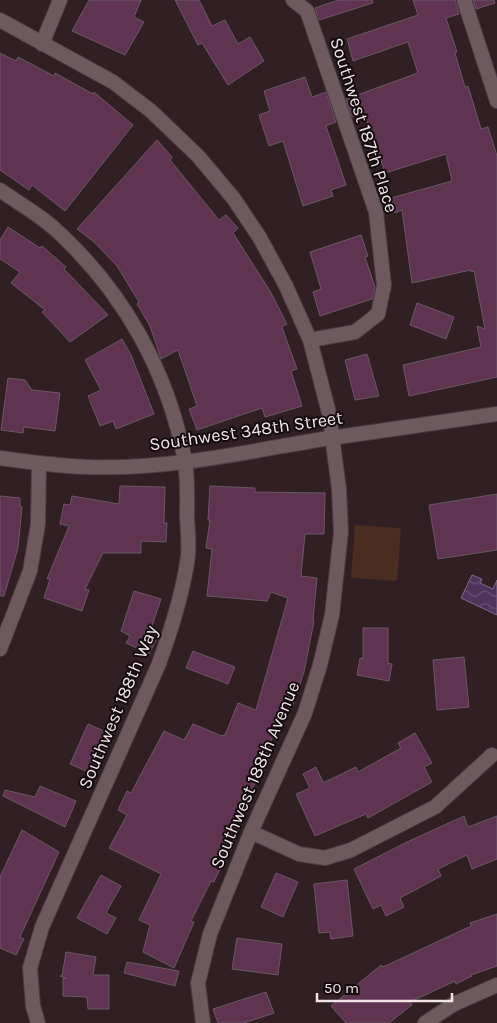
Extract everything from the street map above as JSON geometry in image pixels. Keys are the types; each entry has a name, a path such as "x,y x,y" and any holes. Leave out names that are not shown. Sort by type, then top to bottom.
{"street":[{"path":"42,44 60,0"},
{"name":"Southwest 187th Place","path":"293,0 307,12 376,212 384,285 378,314 355,332 310,340"},
{"path":"464,0 497,101"},
{"name":"Southwest 188th Avenue","path":"0,20 113,82 151,111 198,156 234,199 260,238 286,286 310,340 329,413 334,438 339,489 340,532 332,615 320,665 305,713 251,832 210,934 198,983 203,1023"},
{"name":"Southwest 188th Way","path":"0,190 55,228 87,260 123,305 145,342 167,396 185,462 187,479 188,555 173,625 158,666 42,927 30,968 33,1006 38,1023"},
{"name":"Southwest 348th Street","path":"0,458 39,464 89,468 154,465 185,462 497,414"},
{"path":"0,649 30,571 38,524 39,464"},
{"path":"251,832 299,854 325,858 351,850 436,807 492,755"},
{"path":"425,1023 454,1004 497,985"}],"shaded area":[{"path":"355,525 401,528 397,581 351,578"}],"water":[{"path":"472,575 482,579 480,583 493,589 497,580 497,615 461,598"}],"building":[{"path":"89,0 141,0 134,17 144,22 125,55 72,31"},
{"path":"175,0 199,0 212,26 225,20 238,44 250,37 264,61 228,85 202,43 198,45"},
{"path":"338,0 372,0 373,3 319,20 315,8"},
{"path":"413,0 455,0 459,14 446,18 457,52 455,53 465,87 468,86 481,129 488,127 497,156 497,377 409,396 403,365 481,347 477,326 485,329 474,271 471,272 471,270 412,283 402,210 395,213 391,198 452,181 446,154 385,173 370,124 368,124 364,113 352,117 346,99 418,73 408,42 353,61 347,39 418,15"},
{"path":"473,0 494,0 495,3 476,9"},
{"path":"0,53 16,61 18,57 54,76 55,73 93,94 94,92 133,125 65,211 32,185 29,190 0,170"},
{"path":"305,77 312,97 326,92 336,122 326,126 346,185 331,190 333,196 303,206 283,141 269,146 259,115 270,111 264,91"},
{"path":"157,140 172,157 170,160 219,220 226,215 238,228 233,233 270,291 287,324 282,327 297,369 291,371 302,406 265,417 262,408 197,430 189,409 197,406 178,350 161,359 150,326 137,304 139,302 117,266 94,242 77,229"},
{"path":"8,227 40,248 42,246 66,267 64,269 108,315 70,342 42,312 45,310 11,283 20,272 0,259 0,240"},
{"path":"361,235 368,256 365,257 375,287 372,299 320,316 313,292 321,289 310,252"},
{"path":"417,303 454,317 446,339 410,325"},
{"path":"122,339 131,355 154,414 116,429 113,421 100,426 88,396 101,390 85,360"},
{"path":"367,354 379,396 355,400 345,360"},
{"path":"8,378 25,380 32,390 60,393 55,431 24,427 23,433 1,430"},
{"path":"120,486 165,487 164,523 167,523 166,542 141,541 141,553 103,553 85,589 89,590 82,611 44,598 50,579 47,579 69,526 60,524 64,504 70,505 72,496 119,504"},
{"path":"210,486 255,488 255,492 325,493 324,534 305,534 301,576 317,578 314,621 304,672 293,705 286,704 267,751 271,752 264,770 262,769 237,820 242,822 214,882 211,881 191,921 194,922 174,968 143,952 150,925 139,920 161,874 109,848 127,815 118,810 127,791 131,793 164,731 184,740 193,724 222,736 225,735 238,703 256,710 288,598 271,592 267,601 207,596 212,549 206,548 210,520 208,520"},
{"path":"497,494 497,550 438,559 429,505"},
{"path":"0,496 20,498 20,506 22,507 18,548 4,596 0,596"},
{"path":"134,591 161,599 150,632 158,636 149,654 126,643 130,636 121,631"},
{"path":"363,628 388,628 388,663 392,664 389,681 357,675 360,658 363,659"},
{"path":"193,651 235,667 228,684 186,668"},
{"path":"464,657 469,707 437,710 433,660"},
{"path":"88,724 113,735 95,775 70,764"},
{"path":"415,733 432,763 424,767 432,782 368,818 366,814 315,836 296,794 310,788 303,774 316,767 323,782 325,782 356,767 358,772 401,748 398,743"},
{"path":"40,786 76,801 65,827 3,796 5,790 35,797"},
{"path":"464,816 468,827 497,816 497,859 472,869 467,855 438,869 441,876 400,898 404,907 386,916 381,905 373,909 354,869"},
{"path":"22,830 59,852 20,937 24,939 16,955 0,948 0,877"},
{"path":"276,873 298,882 283,917 261,907"},
{"path":"101,875 121,886 106,913 116,918 107,934 77,918"},
{"path":"347,880 353,936 331,939 330,932 319,933 314,884"},
{"path":"497,914 497,966 471,975 456,984 455,981 410,1002 412,1005 389,1023 346,1023 331,1006 381,965 383,967 471,926 470,923"},
{"path":"237,938 282,944 278,975 232,969"},
{"path":"66,952 96,957 93,975 109,975 109,1009 88,1009 87,997 63,996 63,978 66,978 60,976 62,976"},
{"path":"127,962 179,971 175,986 124,973"},
{"path":"266,992 274,1013 244,1023 218,1023 213,1009"}]}
